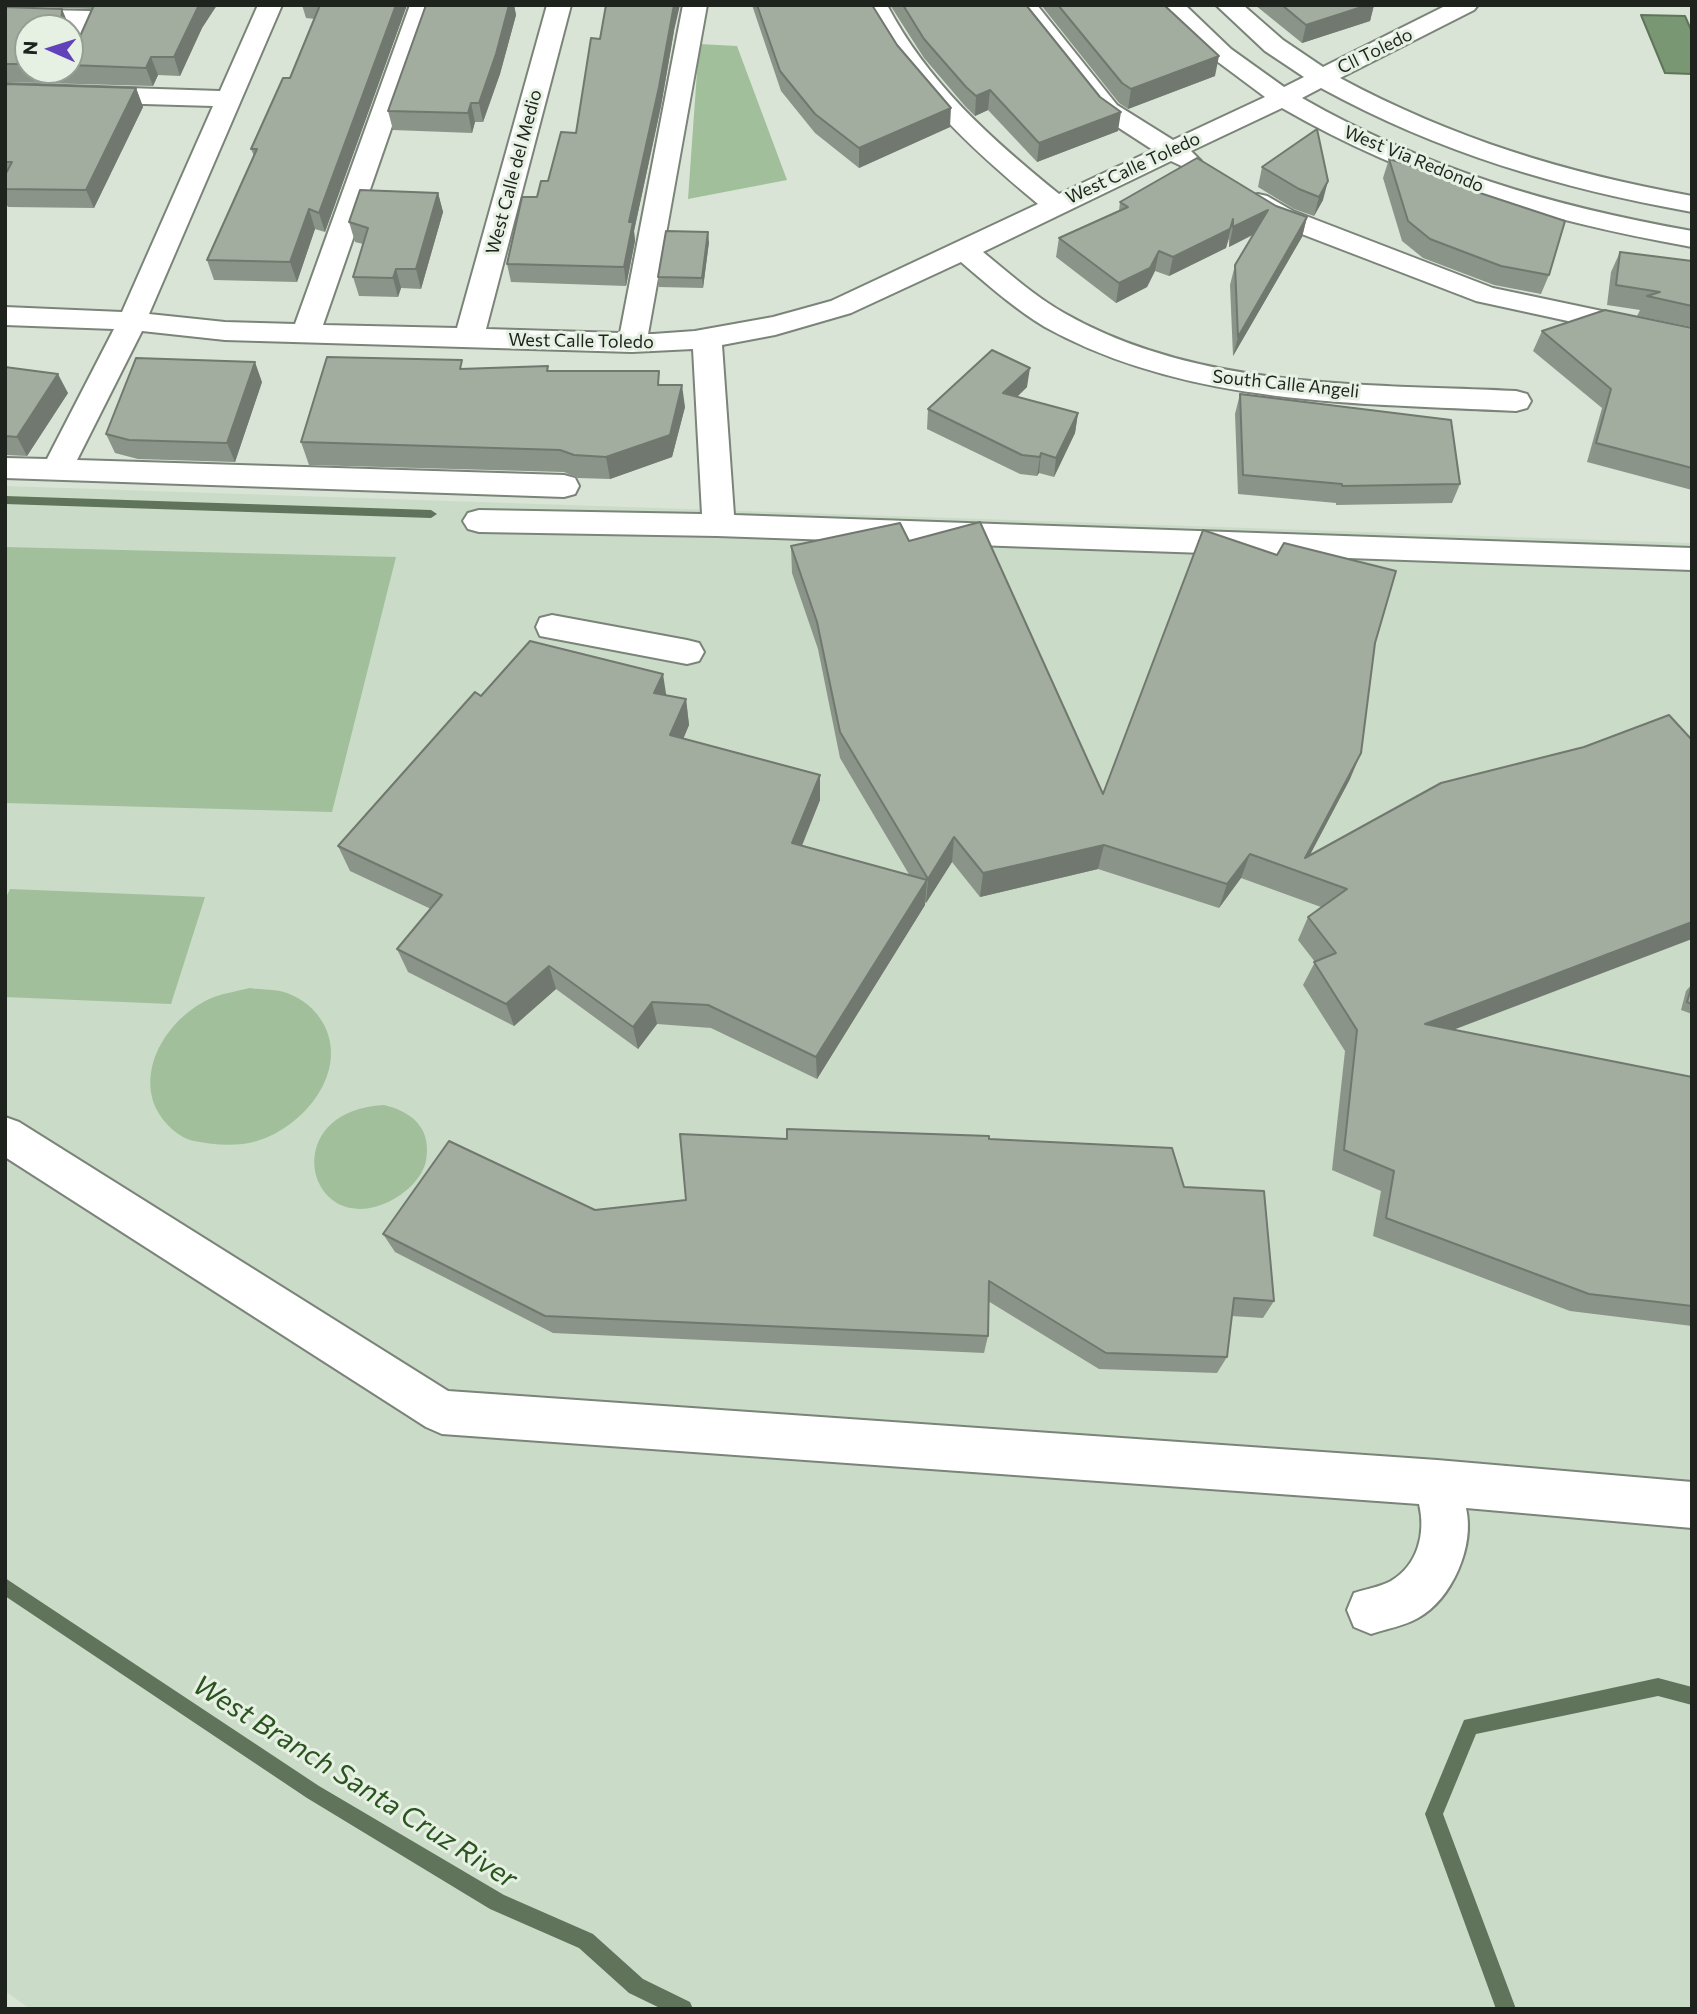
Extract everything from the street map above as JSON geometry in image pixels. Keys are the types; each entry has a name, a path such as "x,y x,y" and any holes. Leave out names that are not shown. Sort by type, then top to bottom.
{"street":[{"path":"57,469 118,353 270,5"},
{"path":"306,333 422,5"},
{"name":"West Calle del Medio","path":"469,338 559,5"},
{"path":"632,343 695,5"},
{"path":"875,5 914,70 948,110 986,148 1055,205"},
{"path":"1024,5 1108,110 1283,217 1486,295 1692,339"},
{"name":"West Via Redondo","path":"1171,5 1228,58 1282,98 1363,140 1467,183 1580,216 1692,239"},
{"name":"West Via Redondo","path":"1228,5 1283,53 1320,78 1414,124 1498,157 1598,186 1692,204"},
{"name":"Cll Toledo","path":"1320,78 1466,5"},
{"name":"West Calle Toledo","path":"5,316 131,321 225,331 632,343 707,338 775,327 841,307 1320,78"},
{"path":"5,92 49,84"},
{"path":"80,84 229,99"},
{"name":"South Calle Angeli","path":"964,250 1057,321 1112,347 1169,367 1270,386 1516,401"},
{"path":"707,338 719,503 717,525"},
{"path":"5,468 564,486"},
{"path":"479,521 717,525 1692,559"},
{"path":"552,626 687,652"},
{"path":"5,1135 442,1412 1437,1483 1692,1505"},
{"path":"1371,1610 1403,1601 1427,1580 1442,1551 1445,1517 1437,1483"}],"shaded area":[{"path":"1641,15 1685,16 1692,32 1692,74 1665,73"},
{"path":"699,44 737,46 787,180 688,199"},
{"path":"5,486 1692,543 1692,2009 30,2009 5,1991"},
{"path":"5,547 396,557 332,812 5,803"},
{"path":"10,889 205,897 171,1004 5,997 5,900"},
{"path":"250,988 287,993 303,1001 316,1013 330,1041 331,1060 326,1078 318,1095 306,1110 274,1134 257,1141 233,1145 210,1144 183,1137 164,1121 152,1095 154,1061 161,1044 171,1029 198,1005 214,997"},
{"path":"384,1105 412,1117 423,1131 427,1150 424,1167 413,1184 392,1200 363,1209 340,1205 324,1191 315,1171 316,1149 327,1129 349,1113"}],"building":[{"path":"94,5 199,5 174,57 151,57 146,68 84,66 84,27"},
{"path":"320,5 396,5 319,213 309,209 290,262 207,260 257,149 251,149 283,78 290,78"},
{"path":"426,5 509,5 479,103 471,103 468,113 388,111"},
{"path":"606,5 674,5 629,222 633,222 624,267 507,264 522,197 537,197 541,181 548,181 561,132 576,133 591,38 600,39"},
{"path":"757,5 872,5 897,45 951,108 859,148 815,114 780,71"},
{"path":"903,5 1026,5 1100,97 1121,112 1039,143 990,90 976,96 966,87 924,39"},
{"path":"1058,5 1164,5 1219,56 1131,89 1122,83"},
{"path":"1282,5 1368,5 1306,25"},
{"path":"5,7 62,9 62,14 14,14 14,64 5,64"},
{"path":"5,84 136,88 86,190 5,189 5,175 12,162 5,162"},
{"path":"1317,129 1328,181 1319,197 1299,189 1262,167"},
{"path":"1197,158 1276,206 1307,217 1238,337 1235,265 1268,210 1233,227 1233,219 1230,229 1173,257 1159,251 1150,268 1119,283 1059,238 1128,207 1120,202"},
{"path":"1389,159 1480,186 1477,192 1565,221 1549,275 1501,266 1430,239 1408,221"},
{"path":"360,190 438,193 416,269 396,269 393,278 353,277 368,228 349,222"},
{"path":"666,231 708,232 702,278 658,277"},
{"path":"1620,252 1692,261 1692,306 1647,296 1660,292 1616,285"},
{"path":"1605,310 1692,328 1692,468 1596,443 1611,389 1542,331"},
{"path":"992,350 1030,368 1003,393 1078,413 1056,458 1041,453 1040,457 1022,455 928,409"},
{"path":"327,357 462,360 460,369 548,366 547,371 659,371 658,385 682,385 670,435 606,457 574,455 560,450 301,442"},
{"path":"136,358 255,362 227,443 129,440 106,434"},
{"path":"5,367 58,374 17,437 5,436"},
{"path":"1240,394 1451,420 1460,484 1342,486 1243,475"},
{"path":"980,522 1103,794 1203,530 1277,555 1284,543 1396,571 1375,643 1361,753 1305,858 1441,783 1584,747 1669,715 1692,740 1692,922 1425,1024 1692,1077 1692,1306 1589,1294 1386,1218 1394,1171 1344,1150 1357,1030 1314,962 1336,953 1308,917 1347,889 1250,854 1227,884 1104,845 983,873 954,837 928,879 840,732 817,622 791,546 900,523 909,541"},
{"path":"530,641 663,674 654,693 686,699 670,735 820,775 792,843 927,880 816,1057 708,1005 652,1002 633,1027 549,966 506,1004 397,949 442,895 338,846 475,692 481,696"},
{"path":"1692,985 1692,1004 1687,1002"},
{"path":"787,1129 989,1136 989,1139 1172,1148 1184,1187 1264,1191 1274,1301 1234,1298 1227,1357 1106,1353 989,1281 988,1336 545,1316 383,1234 449,1141 595,1210 686,1200 680,1134 787,1139"}],"waterway":[{"path":"5,500 431,514"},
{"name":"West Branch Santa Cruz River","path":"5,1586 313,1792 497,1902 586,1941 636,1986 683,2009"},
{"name":"West Branch Santa Cruz River","path":"1506,2009 1434,1814 1470,1726 1658,1687 1692,1696"}]}
